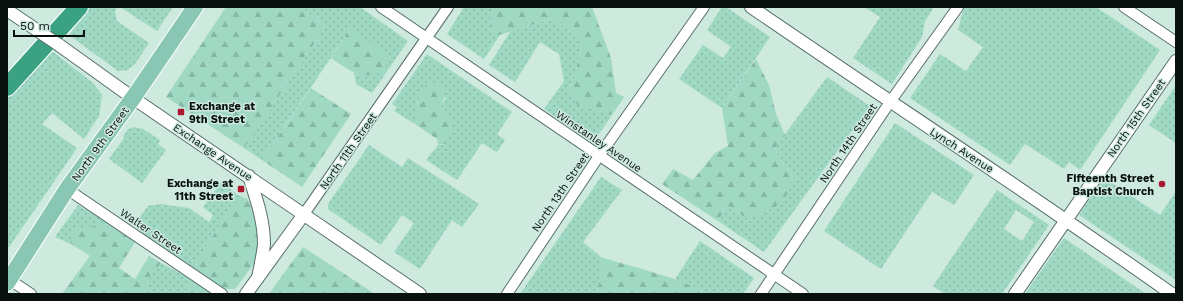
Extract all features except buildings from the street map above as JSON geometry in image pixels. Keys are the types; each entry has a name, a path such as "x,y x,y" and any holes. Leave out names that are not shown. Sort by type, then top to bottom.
{"highway":[{"path":"7,14 15,7"},
{"path":"7,68 65,7"},
{"path":"7,87 79,7"}],"main road":[{"name":"North 9th Street","path":"8,282 67,189 133,98 195,7"}],"street":[{"name":"Winstanley Avenue","path":"381,7 803,294"},
{"name":"North 11th Street","path":"246,294 304,214 448,7"},
{"name":"North 13th Street","path":"507,294 599,156 704,7"},
{"name":"Lynch Avenue","path":"751,7 890,102 1066,218 1172,294"},
{"name":"North 14th Street","path":"761,294 890,102 958,7"},
{"path":"1124,7 1176,42"},
{"name":"Exchange Avenue","path":"7,10 420,294"},
{"name":"North 15th Street","path":"1015,294 1066,218 1176,61"},
{"path":"249,176 259,208 263,230 264,245 258,278"},
{"name":"Walter Street","path":"67,189 222,294"},
{"path":"8,282 31,294"}],"green space":[{"path":"89,7 117,7 115,11 117,21 149,43 135,64 128,70 118,71 69,35"},
{"path":"120,7 173,7 157,31"},
{"path":"226,7 298,7 326,26 244,148 166,97"},
{"path":"298,7 360,7 408,41 372,93 356,84 354,73 368,76 350,29 262,160 244,148 326,26"},
{"path":"464,7 495,7 491,15 490,29 500,35 484,59 447,34"},
{"path":"495,7 592,7 611,58 616,93 624,97 612,115 578,105 567,92 574,78 583,39 550,19 500,35 490,29 491,15"},
{"path":"722,7 726,7 770,37 722,108 679,79 703,45 723,58 731,47 707,30"},
{"path":"864,7 931,7 933,9 925,21 922,37 892,84 853,58 880,17"},
{"path":"964,7 1096,7 1160,50 1080,170 1069,162 1064,169 1025,144 1010,165 910,98 940,54 966,71 983,47 958,30"},
{"path":"550,19 583,39 574,78 567,92 597,110 612,115 597,137 590,141 544,109 564,81 559,54 540,42 515,82 489,65 510,32"},
{"path":"350,29 388,54 385,70 377,74 363,75 350,70 331,58"},
{"path":"52,51 93,83 102,95 99,116 84,139 52,113 42,124 77,148 7,250 7,97"},
{"path":"427,54 512,112 497,134 505,140 497,152 482,143 457,180 426,160 438,145 442,145 452,121 442,113 442,106 446,97 417,101 418,112 415,124 394,111 397,107 392,104"},
{"path":"756,59 769,85 776,114 785,135 775,148 784,166 795,179 786,196 781,202 771,209 746,218 727,205 718,221 662,184 673,169 693,180 715,153 728,146 722,108"},
{"path":"827,77 870,106 764,252 718,221 727,205 746,218 795,179 784,166 775,148"},
{"path":"429,82 437,83 444,88 442,113 452,121 453,130 447,143 438,145 437,139 415,124 420,93"},
{"path":"1176,85 1176,143 1149,125"},
{"path":"311,88 351,114 302,187 262,160"},
{"path":"895,123 974,175 954,205 932,192 881,269 824,231"},
{"path":"134,127 143,129 160,140 158,144 166,150 142,183 109,159 124,138 123,137 128,129"},
{"path":"369,145 402,167 408,158 479,204 462,227 452,220 420,269 394,252 414,223 402,215 381,245 328,209 328,204"},
{"path":"601,177 622,190 583,242 601,257 602,271 598,288 606,294 520,294"},
{"path":"1104,178 1160,215 1176,191 1176,280 1079,215"},
{"path":"221,182 238,195 193,268 147,237 134,225 148,206 160,204 189,208 209,222 213,215 203,207"},
{"path":"997,190 1049,225 1002,294 945,294 933,286","holes":["1016,210 1034,222 1022,241 1004,229"]},
{"path":"238,195 247,199 262,217 256,261 235,289 224,289 193,268"},
{"path":"78,205 111,224 85,227 71,239 71,244 55,237"},
{"path":"111,224 135,242 119,268 135,279 149,256 161,263 147,281 149,294 62,294 90,256 71,244 71,239 75,230 85,227"},
{"path":"1064,238 1146,294 1025,294"},
{"path":"700,241 754,278 743,294 702,294 700,290 675,279"},
{"path":"303,247 375,294 269,294"},
{"path":"601,257 688,284 700,290 702,294 606,294 598,288 602,271"},
{"path":"161,263 193,280 184,294 149,294 147,281"},
{"path":"193,280 212,294 184,294"}],"place":[{"name":"Exchange at 9th Street","path":"181,112"},
{"name":"Fifteenth Street Baptist Church","path":"1162,184"},
{"name":"Exchange at 11th Street","path":"241,189"}]}
